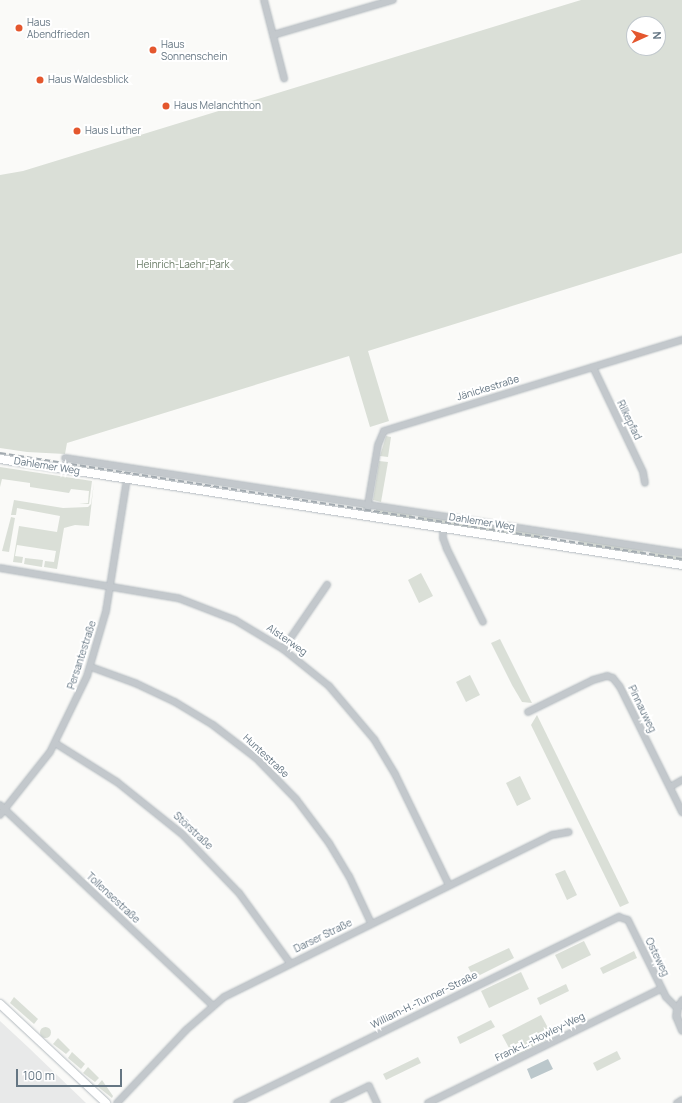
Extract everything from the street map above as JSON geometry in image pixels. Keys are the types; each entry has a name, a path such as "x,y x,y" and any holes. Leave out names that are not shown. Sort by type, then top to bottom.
{"main road":[{"name":"Dahlemer Weg","path":"0,458 94,474 682,565"},
{"path":"0,1004 106,1103"}],"street":[{"path":"264,0 284,78"},
{"path":"273,35 392,0"},
{"name":"Jänickestraße","path":"366,516 378,445 384,431 682,340"},
{"name":"Rilkepfad","path":"592,367 643,472 645,483"},
{"name":"Dahlemer Weg","path":"65,458 298,492 415,512 682,553"},
{"name":"Dahlemer Weg","path":"94,474 95,462"},
{"path":"146,482 148,470"},
{"name":"Persantestraße","path":"0,814 2,807 32,778 55,743 77,700 90,667 102,626 127,479"},
{"path":"206,491 208,479"},
{"path":"263,500 265,487"},
{"path":"275,502 277,489"},
{"path":"296,505 298,492"},
{"path":"318,508 320,496"},
{"path":"334,511 336,498"},
{"path":"413,523 415,512"},
{"path":"443,528 443,538 447,549 483,622"},
{"path":"547,544 549,532"},
{"path":"574,548 576,536"},
{"path":"646,559 648,547"},
{"name":"Alsterweg","path":"0,568 110,585 178,598 208,609 254,630 283,648 335,692 374,739 395,774 450,885"},
{"path":"283,648 327,585"},
{"name":"Huntestraße","path":"90,667 148,689 188,709 224,732 260,762 296,799 324,836 349,876 371,924"},
{"name":"Pinnauweg","path":"528,712 593,680 607,676 613,678 620,687 682,812"},
{"name":"Störstraße","path":"55,743 135,795 187,839 239,893 290,963"},
{"path":"670,787 682,780"},
{"name":"Tollensestraße","path":"2,807 212,1005"},
{"name":"Darser Straße","path":"117,1103 212,1005 243,986 552,835 569,832"},
{"name":"Osteweg","path":"621,917 628,920 661,989 676,1008 676,1016 682,1030"},
{"name":"William-H.-Tunner-Straße","path":"237,1103 621,917"},
{"name":"Frank-L.-Howley-Weg","path":"428,1103 661,989"},
{"path":"676,1008 682,1000"},
{"path":"334,1103 370,1086 378,1103"},
{"path":"677,1103 682,1100"}],"shaded area":[{"path":"0,1021 29,1048 86,1103 0,1103"},
{"path":"548,1059 553,1069 531,1079 527,1069"}],"green space":[{"name":"Heinrich-Laehr-Park","path":"581,0 682,0 682,253 368,351 389,421 370,427 349,356 67,443 65,454 27,452 0,448 0,175 23,171"},
{"path":"386,436 391,437 388,457 380,456"},
{"path":"379,461 388,462 381,502 373,500"},
{"path":"0,467 92,481 89,504 79,504 88,503 89,491 71,489 69,493 30,487 30,483 2,479 0,487"},
{"path":"94,482 89,526 75,525 64,528 57,569 44,567 45,561 54,562 56,551 17,545 15,556 23,557 22,563 13,562 19,526 57,532 60,516 17,508 16,515 11,515 14,500 63,508 88,507 91,504"},
{"path":"376,509 411,514 412,516 409,519 375,514"},
{"path":"419,515 542,534 545,539 417,520"},
{"path":"11,517 15,518 9,552 2,551"},
{"path":"579,540 643,550 644,554 579,545"},
{"path":"650,551 682,557 682,561 651,557"},
{"path":"25,558 43,560 42,567 24,564"},
{"path":"421,573 433,596 419,603 408,580"},
{"path":"500,639 532,703 522,702 491,643"},
{"path":"470,675 480,695 466,702 456,682"},
{"path":"537,715 629,903 620,907 531,725"},
{"path":"520,776 531,799 517,806 506,783"},
{"path":"565,870 577,895 567,900 555,874"},
{"path":"584,941 591,955 562,969 555,955"},
{"path":"509,948 514,958 474,978 468,967"},
{"path":"634,951 637,958 603,974 600,968"},
{"path":"521,972 529,989 489,1008 481,991"},
{"path":"566,984 569,991 540,1005 537,998"},
{"path":"14,997 38,1019 34,1024 10,1003"},
{"path":"541,1015 553,1037 514,1057 502,1035"},
{"path":"491,1020 495,1027 460,1044 457,1037"},
{"path":"45,1026 49,1028 51,1032 49,1036 45,1038 41,1036 39,1032 41,1028"},
{"path":"58,1038 70,1050 66,1054 53,1044"},
{"path":"617,1051 621,1059 597,1071 593,1063"},
{"path":"72,1052 85,1064 81,1069 68,1058"},
{"path":"418,1057 421,1063 386,1080 383,1074"},
{"path":"88,1067 99,1078 95,1082 83,1073"},
{"path":"102,1080 113,1096 112,1098 97,1086"}],"railway":[{"path":"0,453 682,559"}],"place":[{"name":"Haus Abendfrieden","path":"19,28"},
{"name":"Haus Sonnenschein","path":"153,50"},
{"name":"Haus Waldesblick","path":"40,80"},
{"name":"Haus Melanchthon","path":"166,106"},
{"name":"Haus Luther","path":"77,131"}]}
